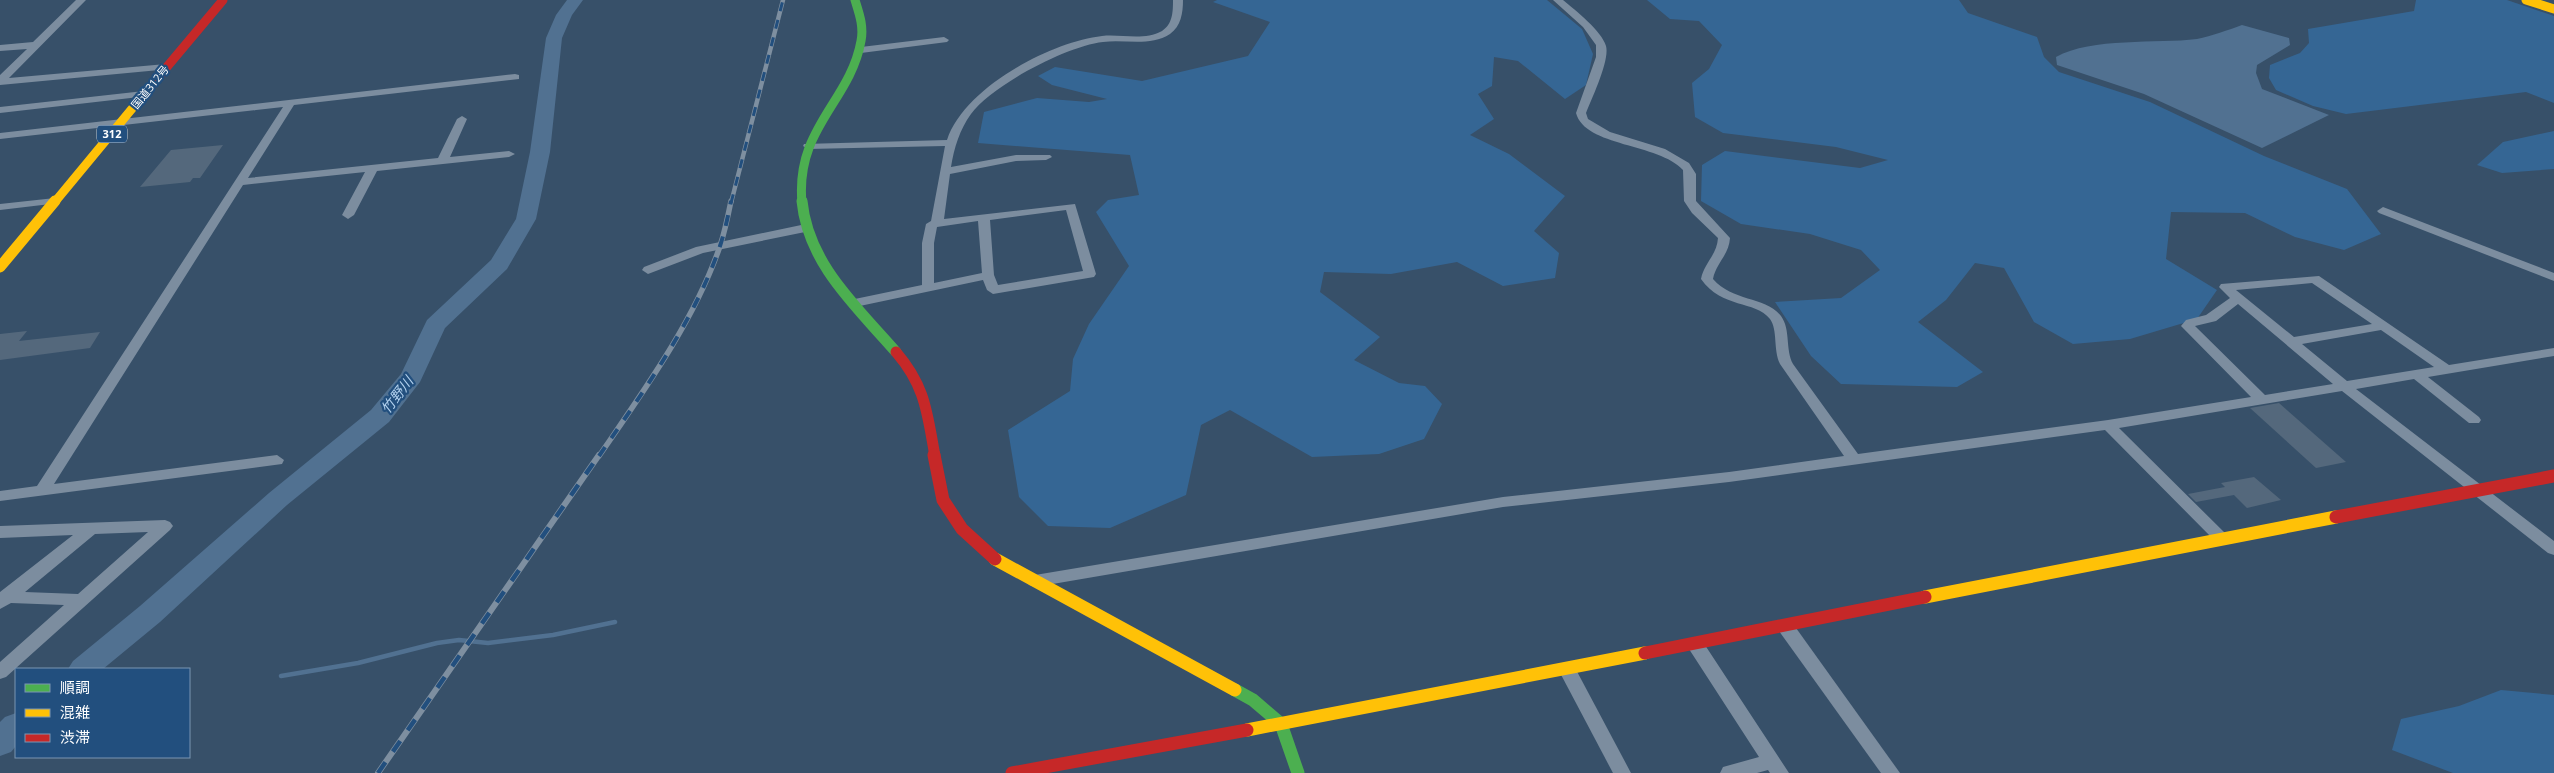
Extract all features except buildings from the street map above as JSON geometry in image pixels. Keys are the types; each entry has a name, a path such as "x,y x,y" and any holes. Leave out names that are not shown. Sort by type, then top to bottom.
{"main road":[{"name":"国道312号","path":"0,267 223,0"},
{"path":"855,0 866,27 861,50 808,146 800,176 806,228 816,252 855,303 908,366 923,394 943,500 962,529 996,559 1253,700 1281,724 1298,773"},
{"path":"2526,0 2554,9"},
{"path":"1012,773 1567,669 2221,538 2554,476"}],"street":[{"path":"0,81 80,0"},
{"path":"938,223 951,143 960,122 984,93 1052,55 1075,45 1102,38 1138,39 1160,36 1172,27 1176,21 1178,0"},
{"path":"1558,0 1586,24 1600,45 1601,57 1581,113 1583,120 1593,126 1666,155 1686,166 1692,177 1690,202 1693,208 1714,223 1724,238 1722,254 1709,270 1707,279 1721,294 1738,302 1758,307 1774,315 1782,328 1782,354 1792,373 1854,459"},
{"path":"861,50 944,40"},
{"path":"0,48 36,45"},
{"path":"0,81 166,67"},
{"path":"0,136 515,77"},
{"path":"0,110 144,94"},
{"path":"42,490 291,102"},
{"path":"442,161 462,119"},
{"path":"808,146 951,143"},
{"path":"240,182 508,154"},
{"path":"947,170 1016,158 1046,158"},
{"path":"348,215 373,168"},
{"path":"0,207 55,201"},
{"path":"928,286 928,243 932,224 984,217 1071,206 1090,274 993,290 988,275 984,217"},
{"path":"2383,211 2554,276"},
{"path":"648,270 700,250 806,228"},
{"path":"855,303 928,286 988,275"},
{"path":"2447,370 2315,279 2224,287 2345,387 2554,550"},
{"path":"2238,298 2211,318 2191,323 2188,326 2261,399"},
{"path":"2291,342 2383,326"},
{"path":"1035,581 1503,502 1729,476 2108,424 2554,352"},
{"path":"2417,374 2474,420"},
{"path":"2108,424 2221,538"},
{"path":"0,496 277,460"},
{"path":"0,532 165,526 2,668"},
{"path":"3,599 91,529"},
{"path":"3,599 82,600"},
{"path":"1784,626 1890,773"},
{"path":"1695,644 1776,767 1728,773"},
{"path":"1567,669 1622,773"}],"shaded area":[{"path":"1217,0 1547,0 1582,29 1593,54 1586,85 1565,99 1518,61 1494,57 1492,86 1478,94 1494,119 1470,135 1509,154 1565,196 1534,231 1559,253 1555,278 1503,286 1457,262 1391,274 1324,272 1320,292 1380,337 1354,360 1399,383 1425,386 1442,404 1424,439 1379,454 1312,457 1230,410 1201,425 1186,495 1110,528 1048,526 1019,497 1008,430 1070,391 1073,359 1089,324 1129,266 1096,212 1108,200 1139,195 1130,155 978,143 984,112 1037,98 1089,102 1107,99 1052,85 1038,76 1055,67 1142,81 1248,56 1270,22 1213,2"},
{"path":"1647,0 1959,0 1968,13 2037,37 2044,57 2059,72 2150,102 2264,156 2347,189 2381,234 2344,250 2295,237 2245,213 2171,212 2166,259 2217,290 2197,319 2130,339 2073,344 2034,322 2004,268 1975,263 1946,300 1918,322 1983,372 1957,387 1841,384 1811,356 1775,302 1841,298 1880,270 1861,250 1810,234 1741,224 1701,201 1702,165 1725,151 1860,168 1888,160 1836,147 1723,133 1695,117 1692,83 1709,69 1722,45 1699,21 1670,19"},
{"path":"2416,0 2507,0 2554,16 2554,103 2526,92 2346,114 2313,106 2276,90 2269,78 2270,65 2300,53 2309,43 2308,29 2414,11"},
{"path":"2242,25 2289,38 2290,45 2257,65 2256,73 2262,89 2329,115 2262,148 2144,94 2057,65 2056,57 2088,46 2125,42 2197,39"},
{"path":"2554,131 2554,169 2502,173 2477,165 2503,142"},
{"path":"2501,690 2554,695 2554,773 2453,773 2392,750 2401,719 2459,706"}],"waterway":[{"name":"竹野川","path":"84,668 150,614 278,499 380,416 412,377 435,325 499,264 526,219 540,152 554,38 564,15 575,0"},
{"path":"281,676 358,663 437,643 459,640 488,643 553,635 615,622"},
{"name":"竹野川","path":"0,743 15,727"}],"railway":[{"path":"731,203 783,0"},
{"path":"599,456 667,355 697,301 720,246 731,201"},
{"path":"378,773 599,455"}],"traffic: fast":[{"path":"855,0 862,20 862,39 857,58 816,130 808,148 803,167 801,199 807,230 823,264 846,295 896,352"},
{"path":"1235,690 1253,700 1281,724 1298,773"}],"traffic: slow":[{"path":"2526,0 2554,9"},
{"path":"0,267 145,93"},
{"path":"1925,597 2336,517"},
{"path":"995,559 1235,690"},
{"path":"1247,730 1645,653"}],"traffic: jam":[{"path":"145,93 223,0"},
{"path":"896,352 908,366 923,394 943,500 962,529 995,559"},
{"path":"2336,517 2554,476"},
{"path":"1645,653 1925,597"},
{"path":"1012,773 1247,730"}]}
